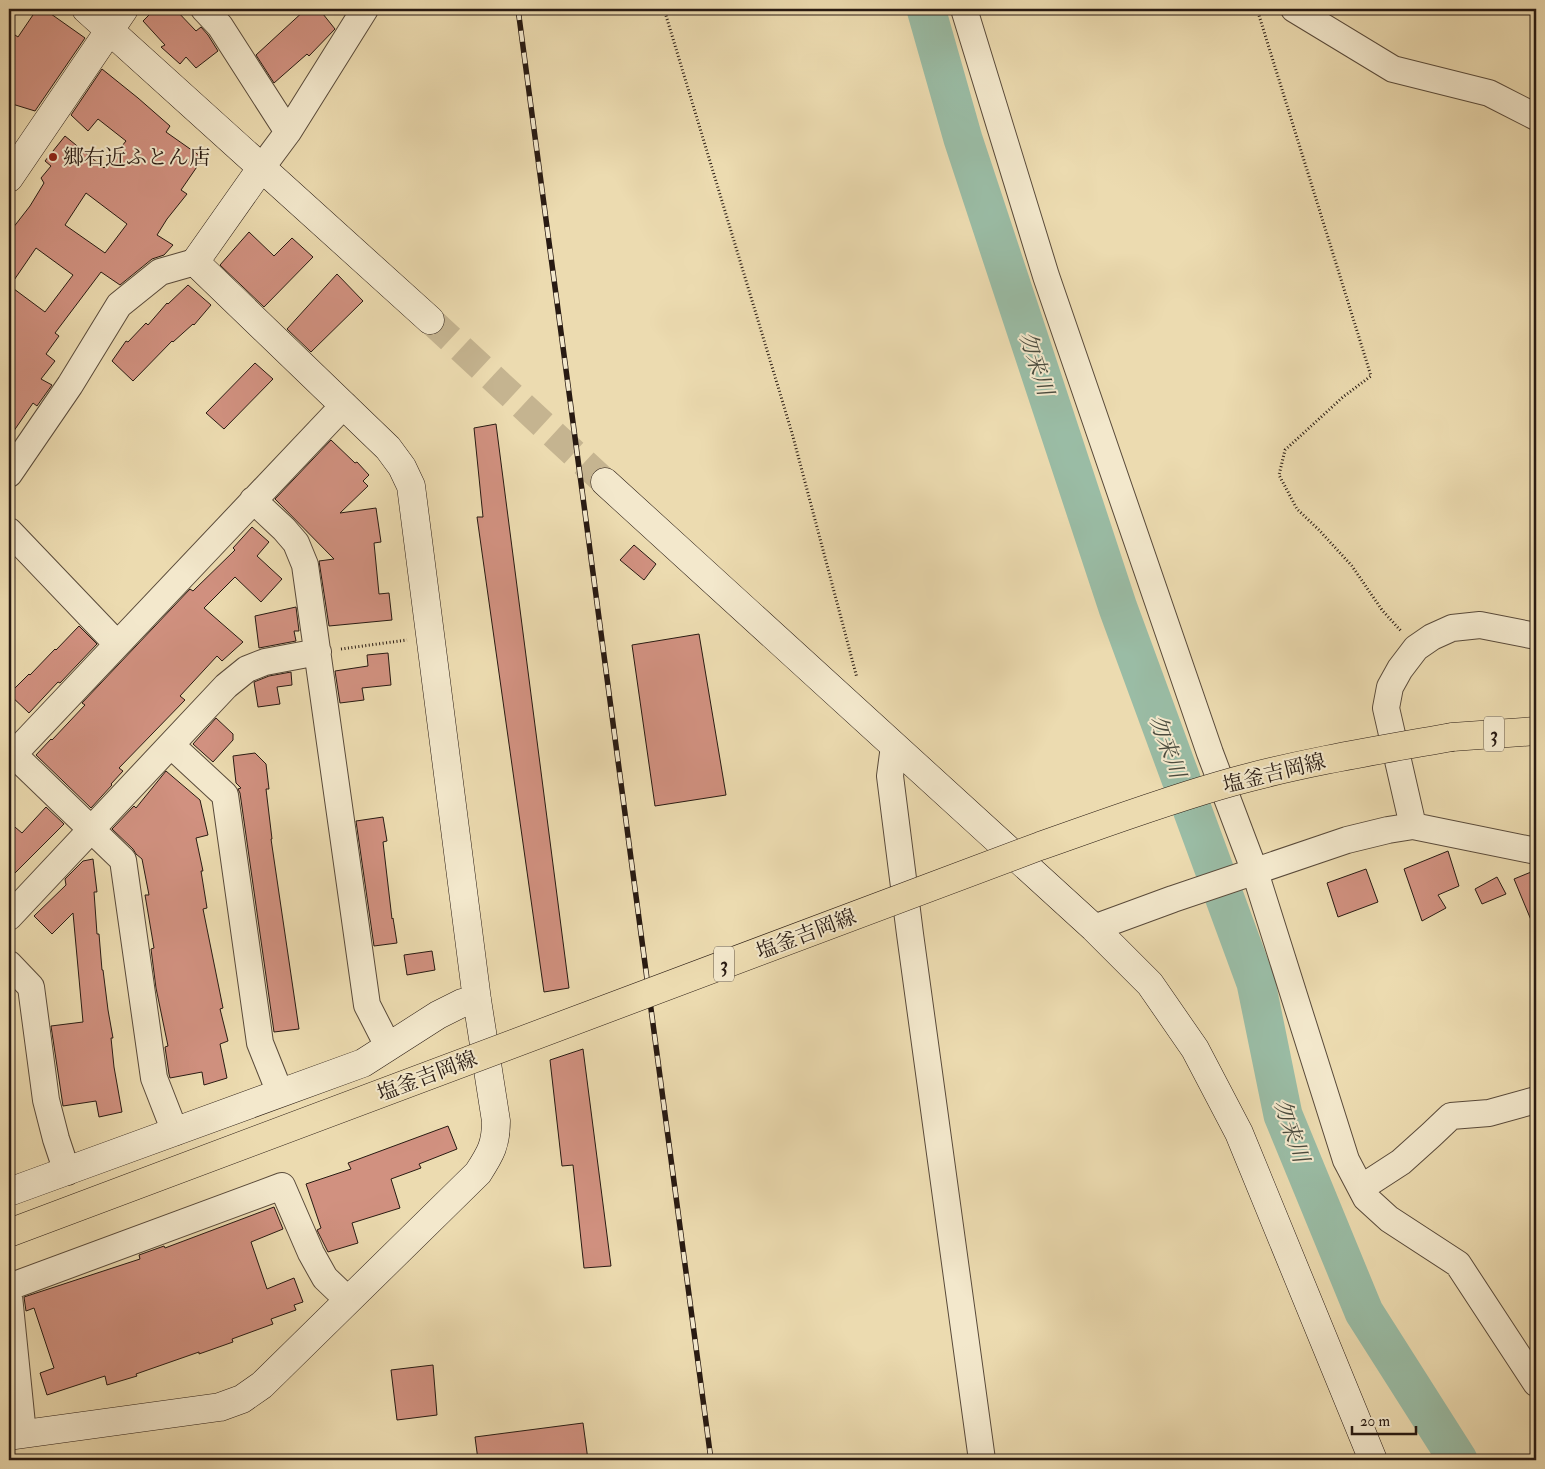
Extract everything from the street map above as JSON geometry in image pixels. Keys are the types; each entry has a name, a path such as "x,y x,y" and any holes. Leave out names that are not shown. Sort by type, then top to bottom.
{"main road":[{"name":"塩釜吉岡線","path":"9,1233 1153,806 1231,782 1306,764 1452,737 1536,731"}],"street":[{"path":"86,9 117,19 262,167 430,320"},
{"path":"204,9 220,26 288,132"},
{"path":"9,474 70,385 119,305 160,272 195,262 288,132 365,9"},
{"path":"964,9 1046,276 1251,872 1346,1160 1366,1198 1389,1219 1458,1264 1536,1383"},
{"path":"1294,9 1393,69 1489,93 1536,117"},
{"path":"9,178 117,19"},
{"path":"9,1296 16,1435 220,1407 242,1399 262,1385 478,1172 491,1154 496,1136 496,1121 477,1000 411,486 402,467 388,448 195,262"},
{"path":"175,1132 154,1078 123,860 92,829 11,757 344,405"},
{"path":"605,482 1094,928 1150,984 1195,1049 1234,1124 1373,1460"},
{"path":"253,500 296,543 305,565 366,1005 388,1046"},
{"path":"9,531 117,644"},
{"path":"1413,826 1386,708 1390,687 1400,668 1416,648 1432,637 1452,628 1480,625 1536,636"},
{"path":"9,917 226,686 247,669 265,662 318,652"},
{"path":"171,745 225,795 260,1043 280,1093"},
{"path":"894,746 890,776 982,1460"},
{"path":"1094,928 1251,872 1347,840 1388,830 1413,826 1536,851"},
{"path":"9,964 31,987 46,1100 67,1172"},
{"path":"9,1192 362,1062 438,1015 462,1003 477,1000"},
{"path":"1361,1188 1401,1162 1451,1116 1489,1113 1536,1100"},
{"path":"9,1287 282,1186 311,1253 325,1278 348,1300"}],"path":[{"path":"664,9 792,433 858,677 839,696"},
{"path":"1256,9 1371,376 1343,397 1285,450 1279,475 1297,509 1352,566 1382,610 1416,648"},
{"path":"318,652 430,636"}],"building":[{"path":"37,9 44,9 85,38 35,111 9,103 9,31 18,37"},
{"path":"155,9 175,9 196,31 201,27 218,51 196,68 186,57 180,64 161,47 165,45 143,21"},
{"path":"306,9 319,9 335,29 309,56 307,54 274,83 256,55"},
{"path":"102,69 170,126 166,132 203,158 181,190 187,194 157,235 173,245 164,255 152,259 120,285 101,272 55,333 59,336 46,354 55,361 41,379 52,385 37,406 33,403 9,438 9,233 30,206 44,183 41,178 51,166 45,161 65,136 104,168 126,141 98,119 88,131 71,115","holes":["86,193 127,224 105,253 65,225","36,248 73,275 45,312 10,286"]},
{"path":"249,232 274,256 292,238 313,257 264,307 220,265"},
{"path":"337,274 363,301 311,352 287,329"},
{"path":"188,285 211,305 194,325 172,341 133,381 112,361 126,341 128,342 146,323 148,325 167,303"},
{"path":"255,363 273,379 224,429 206,413"},
{"path":"496,424 569,988 544,992 477,517 483,517 474,428"},
{"path":"331,440 369,475 363,481 368,486 340,513 376,508 381,542 374,543 379,594 389,593 392,620 329,626 319,561 334,559 275,499"},
{"path":"252,527 269,542 257,556 282,579 261,602 235,577 204,608 243,642 222,661 217,656 180,696 185,700 119,768 123,771 91,808 36,755 85,705 82,703 190,589 193,591 235,550 233,548"},
{"path":"634,545 656,564 644,580 620,560"},
{"path":"296,607 299,631 294,631 296,641 259,648 255,616"},
{"path":"79,626 97,644 29,713 9,694"},
{"path":"699,634 726,795 655,806 632,645"},
{"path":"388,653 391,685 362,688 364,700 340,703 335,671 368,666 367,655"},
{"path":"291,672 292,685 277,687 280,704 258,707 254,682 269,676"},
{"path":"216,718 233,734 233,740 213,762 193,744"},
{"path":"255,753 266,764 269,789 266,789 271,839 299,1029 274,1032 238,789 241,788 236,783 233,756"},
{"path":"166,771 200,800 208,835 196,838 203,871 201,871 207,908 203,909 223,1008 220,1009 228,1041 220,1044 227,1078 204,1085 202,1072 170,1078 165,1047 168,1046 156,988 151,949 154,948 145,895 149,895 142,859 112,829 134,806 136,808"},
{"path":"46,807 64,824 9,879 9,822 22,833"},
{"path":"383,817 387,841 383,842 392,919 397,943 374,946 356,821"},
{"path":"1448,851 1459,886 1438,895 1446,908 1422,921 1404,869"},
{"path":"93,859 97,892 94,892 97,934 99,934 102,970 113,1038 111,1038 114,1067 122,1112 99,1117 96,1101 63,1106 51,1026 83,1022 73,913 52,934 34,916 66,885 65,879 83,861"},
{"path":"1366,869 1378,902 1338,917 1327,883"},
{"path":"1536,870 1536,932 1514,879"},
{"path":"1497,877 1506,894 1482,904 1475,889"},
{"path":"432,951 435,970 407,975 404,955"},
{"path":"583,1049 611,1266 584,1268 573,1165 562,1166 550,1060"},
{"path":"448,1126 457,1149 419,1164 421,1168 391,1179 400,1208 352,1223 358,1243 328,1252 317,1230 321,1228 306,1184 351,1169 348,1163"},
{"path":"274,1207 283,1229 251,1242 267,1289 294,1278 303,1302 294,1305 296,1310 271,1319 273,1324 232,1339 233,1342 136,1374 137,1376 107,1385 105,1376 47,1395 40,1373 54,1368 34,1308 26,1311 24,1297 140,1259 139,1255 164,1246 165,1248"},
{"path":"433,1365 437,1415 397,1420 391,1370"},
{"path":"583,1423 588,1460 478,1460 475,1437"}],"waterway":[{"name":"勿来川","path":"926,9 963,139 1118,608 1256,983 1283,1115 1364,1312 1458,1460"}],"tunnel":[{"path":"430,320 605,482"}],"railway":[{"path":"518,9 711,1460"}],"place":[{"name":"郷右近ふとん店","path":"53,157"}]}
